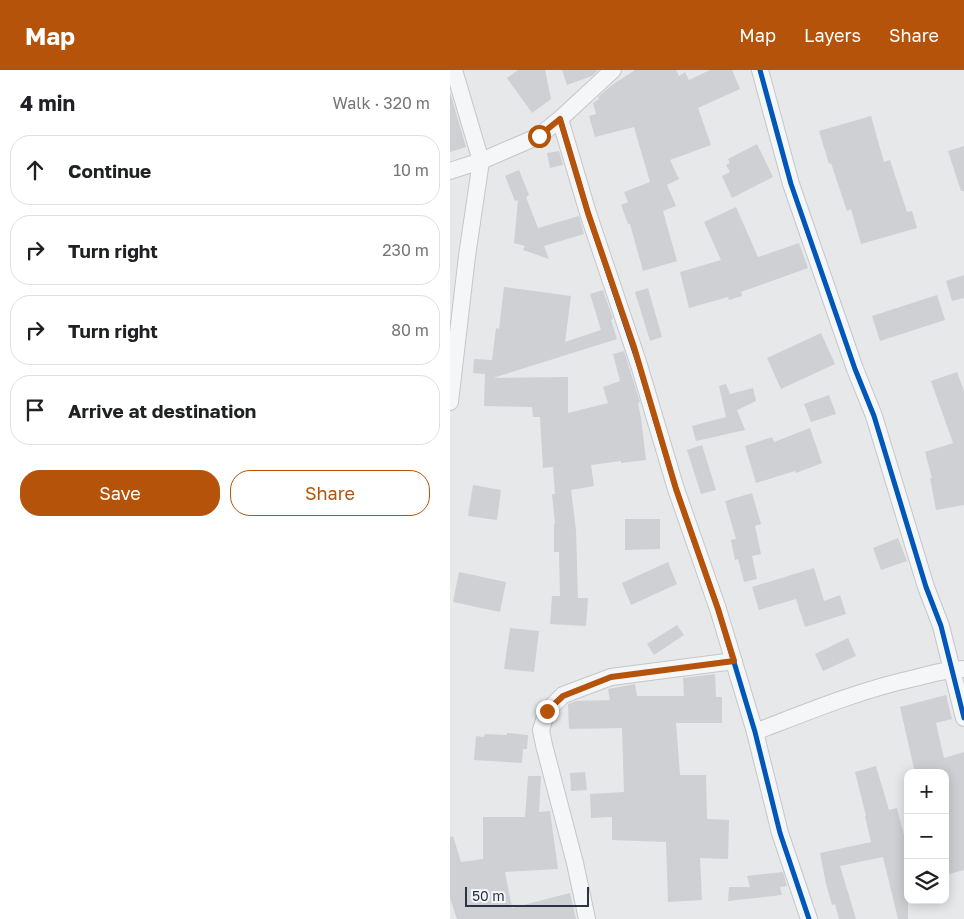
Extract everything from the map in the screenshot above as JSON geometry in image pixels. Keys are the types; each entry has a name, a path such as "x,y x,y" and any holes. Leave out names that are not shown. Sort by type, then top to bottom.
{"street":[{"path":"450,402 467,256 481,161 454,70"},
{"path":"450,171 481,161 539,136 613,70"},
{"path":"760,70 791,184 855,369 874,416 926,587 958,669 964,718"},
{"path":"560,119 588,213 634,347 676,489 718,609 755,732 780,833 809,919"},
{"path":"587,919 575,863 541,730 547,711 563,696 611,677 734,661"},
{"path":"755,732 827,704 887,685 958,669"}],"building":[{"path":"518,70 545,70 551,99 532,113 507,78"},
{"path":"562,70 598,70 592,76 567,85"},
{"path":"635,70 676,70 679,76 685,72 689,80 710,70 732,70 740,89 698,108 711,145 670,160 679,179 667,185 676,206 663,211 677,261 643,271 630,224 628,224 621,205 628,202 624,192 650,182 634,127 595,137 589,116 596,114 593,103 599,99 598,97"},
{"path":"450,92 466,147 450,152"},
{"path":"871,116 884,162 890,160 907,212 912,211 917,228 861,244 851,209 847,211 819,131"},
{"path":"757,144 773,177 732,198 722,176 730,172 726,165 730,163 728,159"},
{"path":"964,146 964,191 961,191 948,151"},
{"path":"559,151 563,165 550,168 547,153"},
{"path":"519,170 529,195 526,197 538,228 579,216 584,234 544,246 549,259 523,250 525,246 514,243 518,200 515,201 505,176"},
{"path":"736,207 758,257 799,243 808,268 741,292 742,296 729,300 728,297 689,308 680,272 721,260 704,222"},
{"path":"964,275 964,298 952,301 946,281"},
{"path":"504,287 571,296 565,342 601,330 590,294 603,290 613,319 611,320 617,339 493,378 568,377 568,413 608,403 603,387 620,381 613,354 624,351 640,402 638,403 646,460 591,465 594,486 571,490 576,530 578,598 588,598 586,626 550,624 552,596 560,596 559,552 554,552 555,524 552,494 555,494 553,467 543,468 540,417 533,417 532,407 484,406 485,374 473,373 474,359 492,360 496,328 499,329"},
{"path":"648,288 662,337 650,341 635,292"},
{"path":"937,295 945,320 880,341 872,316"},
{"path":"821,333 835,364 781,389 767,358"},
{"path":"957,372 964,391 964,505 936,510 930,478 932,478 925,452 953,443 931,381"},
{"path":"726,384 730,394 753,388 756,401 737,410 745,430 696,441 692,426 726,417 719,386"},
{"path":"829,395 836,414 811,422 804,404"},
{"path":"810,428 822,463 796,473 795,471 756,483 745,446 772,437 774,442"},
{"path":"702,445 716,490 701,494 687,450"},
{"path":"473,485 501,490 497,520 468,516"},
{"path":"752,493 761,524 755,526 761,554 752,556 757,579 744,582 738,559 735,560 731,540 736,539 725,501"},
{"path":"625,519 660,519 660,549 625,550"},
{"path":"898,538 907,561 881,570 873,548"},
{"path":"668,562 677,584 631,605 622,583"},
{"path":"814,568 824,601 840,595 846,614 805,627 796,599 759,610 752,587"},
{"path":"459,572 506,582 500,612 453,602"},
{"path":"677,625 684,635 654,655 647,644"},
{"path":"510,628 539,631 534,672 504,669"},
{"path":"848,638 856,656 823,671 815,654"},
{"path":"715,674 716,697 722,697 722,723 676,723 680,775 706,775 707,819 729,820 728,859 700,858 702,900 668,902 666,842 612,840 612,817 591,818 590,794 624,792 622,728 569,729 568,704 576,701 610,700 608,689 635,684 637,696 684,696 683,678"},
{"path":"946,695 952,719 936,723 944,758 964,752 964,870 949,874 949,769 914,769 900,707"},
{"path":"507,733 528,735 527,749 523,749 522,763 474,760 476,736 484,737 485,734 507,735"},
{"path":"876,766 889,810 897,808 904,835 904,904 908,904 908,919 898,919 883,857 840,866 856,919 839,919 835,904 832,905 820,853 871,842 855,772"},
{"path":"585,772 587,790 571,791 570,773"},
{"path":"528,776 541,776 539,812 550,811 558,869 505,872 512,908 570,893 576,919 457,919 450,898 450,837 453,836 461,862 483,859 483,817 525,817"},
{"path":"783,872 787,886 780,887 782,895 728,901 729,887 750,887 747,876"}],"cycle path":[{"path":"760,70 791,184 855,369 874,416 926,587 941,626 964,718"},
{"path":"560,119 588,213 639,365 676,489 718,609 755,732 780,833 809,919"}],"route":[{"path":"539,136 560,119 588,213 634,347 676,489 734,661 611,677 563,696 547,711"}]}
